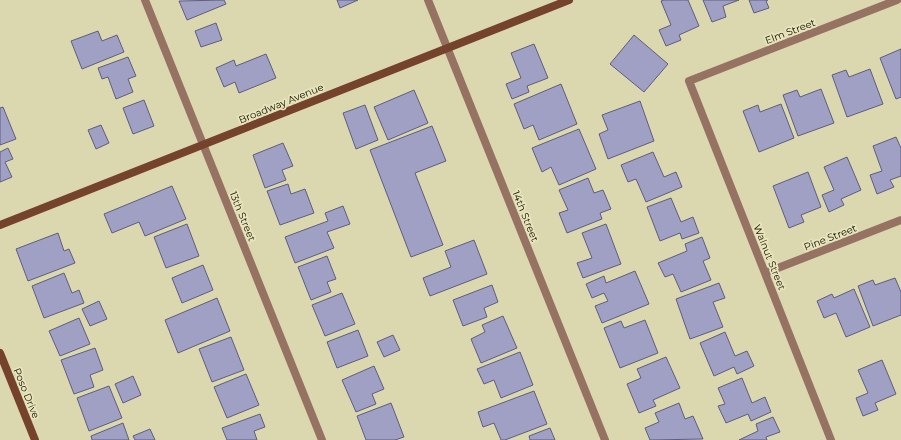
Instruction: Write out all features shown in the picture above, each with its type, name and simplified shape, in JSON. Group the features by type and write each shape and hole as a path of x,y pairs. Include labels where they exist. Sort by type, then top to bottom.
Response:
{"street":[{"name":"13th Street","path":"145,0 322,440"},
{"name":"14th Street","path":"428,0 605,440"},
{"name":"Broadway Avenue","path":"0,225 569,0"},
{"name":"Elm Street","path":"689,81 897,0"},
{"name":"Walnut Street","path":"689,81 832,440"},
{"name":"Pine Street","path":"766,273 901,220"},
{"name":"Poso Drive","path":"0,353 35,440"}],"building":[{"path":"224,0 226,4 187,20 179,1"},
{"path":"337,0 358,0 340,8"},
{"path":"688,0 699,26 679,35 681,40 666,46 659,30 671,25 661,1"},
{"path":"703,0 739,0 723,6 726,17 712,22"},
{"path":"749,0 768,0 766,1 769,8 754,13"},
{"path":"216,23 222,40 201,47 195,31"},
{"path":"98,31 102,41 117,35 124,52 82,69 71,41"},
{"path":"634,35 668,64 644,92 610,64"},
{"path":"534,44 548,78 527,86 529,92 512,99 506,84 521,78 511,53"},
{"path":"901,49 901,97 896,99 880,58"},
{"path":"266,54 276,78 239,93 235,82 224,87 216,68 234,60 236,66"},
{"path":"128,57 136,76 128,79 133,92 116,99 108,77 102,79 98,68"},
{"path":"870,69 883,104 847,117 832,75 846,70 849,77"},
{"path":"561,84 577,124 539,140 533,125 524,129 514,104"},
{"path":"821,89 834,123 798,136 783,95 797,90 800,97"},
{"path":"414,90 428,123 388,140 374,107"},
{"path":"144,100 154,126 133,134 123,108"},
{"path":"640,101 654,141 608,159 599,134 608,130 602,115"},
{"path":"781,104 794,138 759,152 743,111 758,105 760,112"},
{"path":"365,105 378,140 356,149 343,113"},
{"path":"3,107 16,139 0,145 0,108"},
{"path":"101,125 109,143 96,149 88,130"},
{"path":"432,126 446,161 415,173 443,245 411,257 370,150"},
{"path":"579,129 596,169 559,185 551,167 542,172 532,148"},
{"path":"896,137 901,148 901,176 890,180 894,187 877,194 870,175 882,171 873,146"},
{"path":"283,143 293,166 282,170 286,180 265,188 253,155"},
{"path":"8,148 13,159 5,162 12,177 0,182 0,152"},
{"path":"653,152 664,177 676,172 682,187 646,202 636,179 628,182 621,165"},
{"path":"847,157 861,190 841,199 844,205 829,212 822,195 834,190 824,167"},
{"path":"808,172 821,207 801,215 804,222 789,228 773,186"},
{"path":"588,178 594,193 603,190 611,209 600,213 602,219 567,233 559,213 568,210 559,190"},
{"path":"288,184 291,194 305,189 314,213 280,225 267,191"},
{"path":"172,186 186,219 145,236 139,222 112,233 104,214"},
{"path":"671,198 681,222 693,217 699,233 682,239 680,233 660,241 647,207"},
{"path":"343,206 350,224 327,232 334,248 295,263 285,237 328,221 325,213"},
{"path":"187,224 199,256 166,268 154,237"},
{"path":"606,224 621,264 583,278 577,263 592,258 582,233"},
{"path":"58,233 64,251 69,249 75,263 28,281 16,249"},
{"path":"702,237 710,258 703,261 711,280 681,292 673,274 665,277 658,263 687,251 685,244"},
{"path":"474,240 487,274 430,296 423,278 451,267 445,251"},
{"path":"327,256 336,279 327,282 331,292 311,300 298,267"},
{"path":"203,265 213,290 182,303 172,278"},
{"path":"635,271 649,304 602,323 595,306 608,301 604,293 592,298 586,284 604,276 606,283"},
{"path":"64,273 72,293 79,290 84,303 44,318 32,286"},
{"path":"895,278 901,292 901,315 873,326 858,286 873,280 875,285"},
{"path":"719,283 725,298 713,302 723,327 690,339 676,299"},
{"path":"492,285 498,302 484,308 487,317 463,326 453,300"},
{"path":"854,289 870,327 846,337 836,313 824,318 817,301 832,294 834,298"},
{"path":"342,293 355,324 325,336 312,305"},
{"path":"217,298 230,331 178,353 165,320"},
{"path":"99,301 107,319 90,326 82,309"},
{"path":"503,316 517,348 481,363 471,339 485,332 482,325"},
{"path":"79,318 90,344 60,356 49,331"},
{"path":"645,320 658,353 620,368 604,328 621,321 624,328"},
{"path":"358,330 368,356 337,368 327,342"},
{"path":"725,332 735,356 747,351 754,366 737,374 734,367 714,376 700,343"},
{"path":"393,335 400,350 384,357 377,342"},
{"path":"231,337 244,370 212,382 199,349"},
{"path":"95,348 103,370 90,375 94,387 74,394 61,360"},
{"path":"520,352 533,385 501,398 494,380 484,384 477,369"},
{"path":"666,357 680,388 653,400 656,406 639,413 627,384 641,378 637,369"},
{"path":"882,360 896,394 875,403 878,410 863,416 856,398 868,393 858,370"},
{"path":"374,366 384,389 372,394 376,404 356,412 342,380"},
{"path":"246,374 259,405 227,418 214,387"},
{"path":"133,376 141,395 123,403 115,384"},
{"path":"742,378 752,403 765,397 771,412 751,421 748,414 726,423 718,406 725,404 718,388"},
{"path":"109,386 122,418 89,431 77,398"},
{"path":"534,391 547,424 505,440 501,440 494,423 483,427 478,412"},
{"path":"391,403 404,437 395,440 366,440 357,416"},
{"path":"679,403 685,419 693,416 703,439 650,440 645,428 659,422 655,413"},
{"path":"260,414 265,427 254,431 257,440 227,440 222,428"},
{"path":"773,417 780,432 766,437 767,440 739,440 758,431 756,424"},
{"path":"123,423 129,440 92,440 91,436"},
{"path":"550,428 555,440 530,440 529,436"},
{"path":"150,429 155,440 135,440 133,436"}]}
